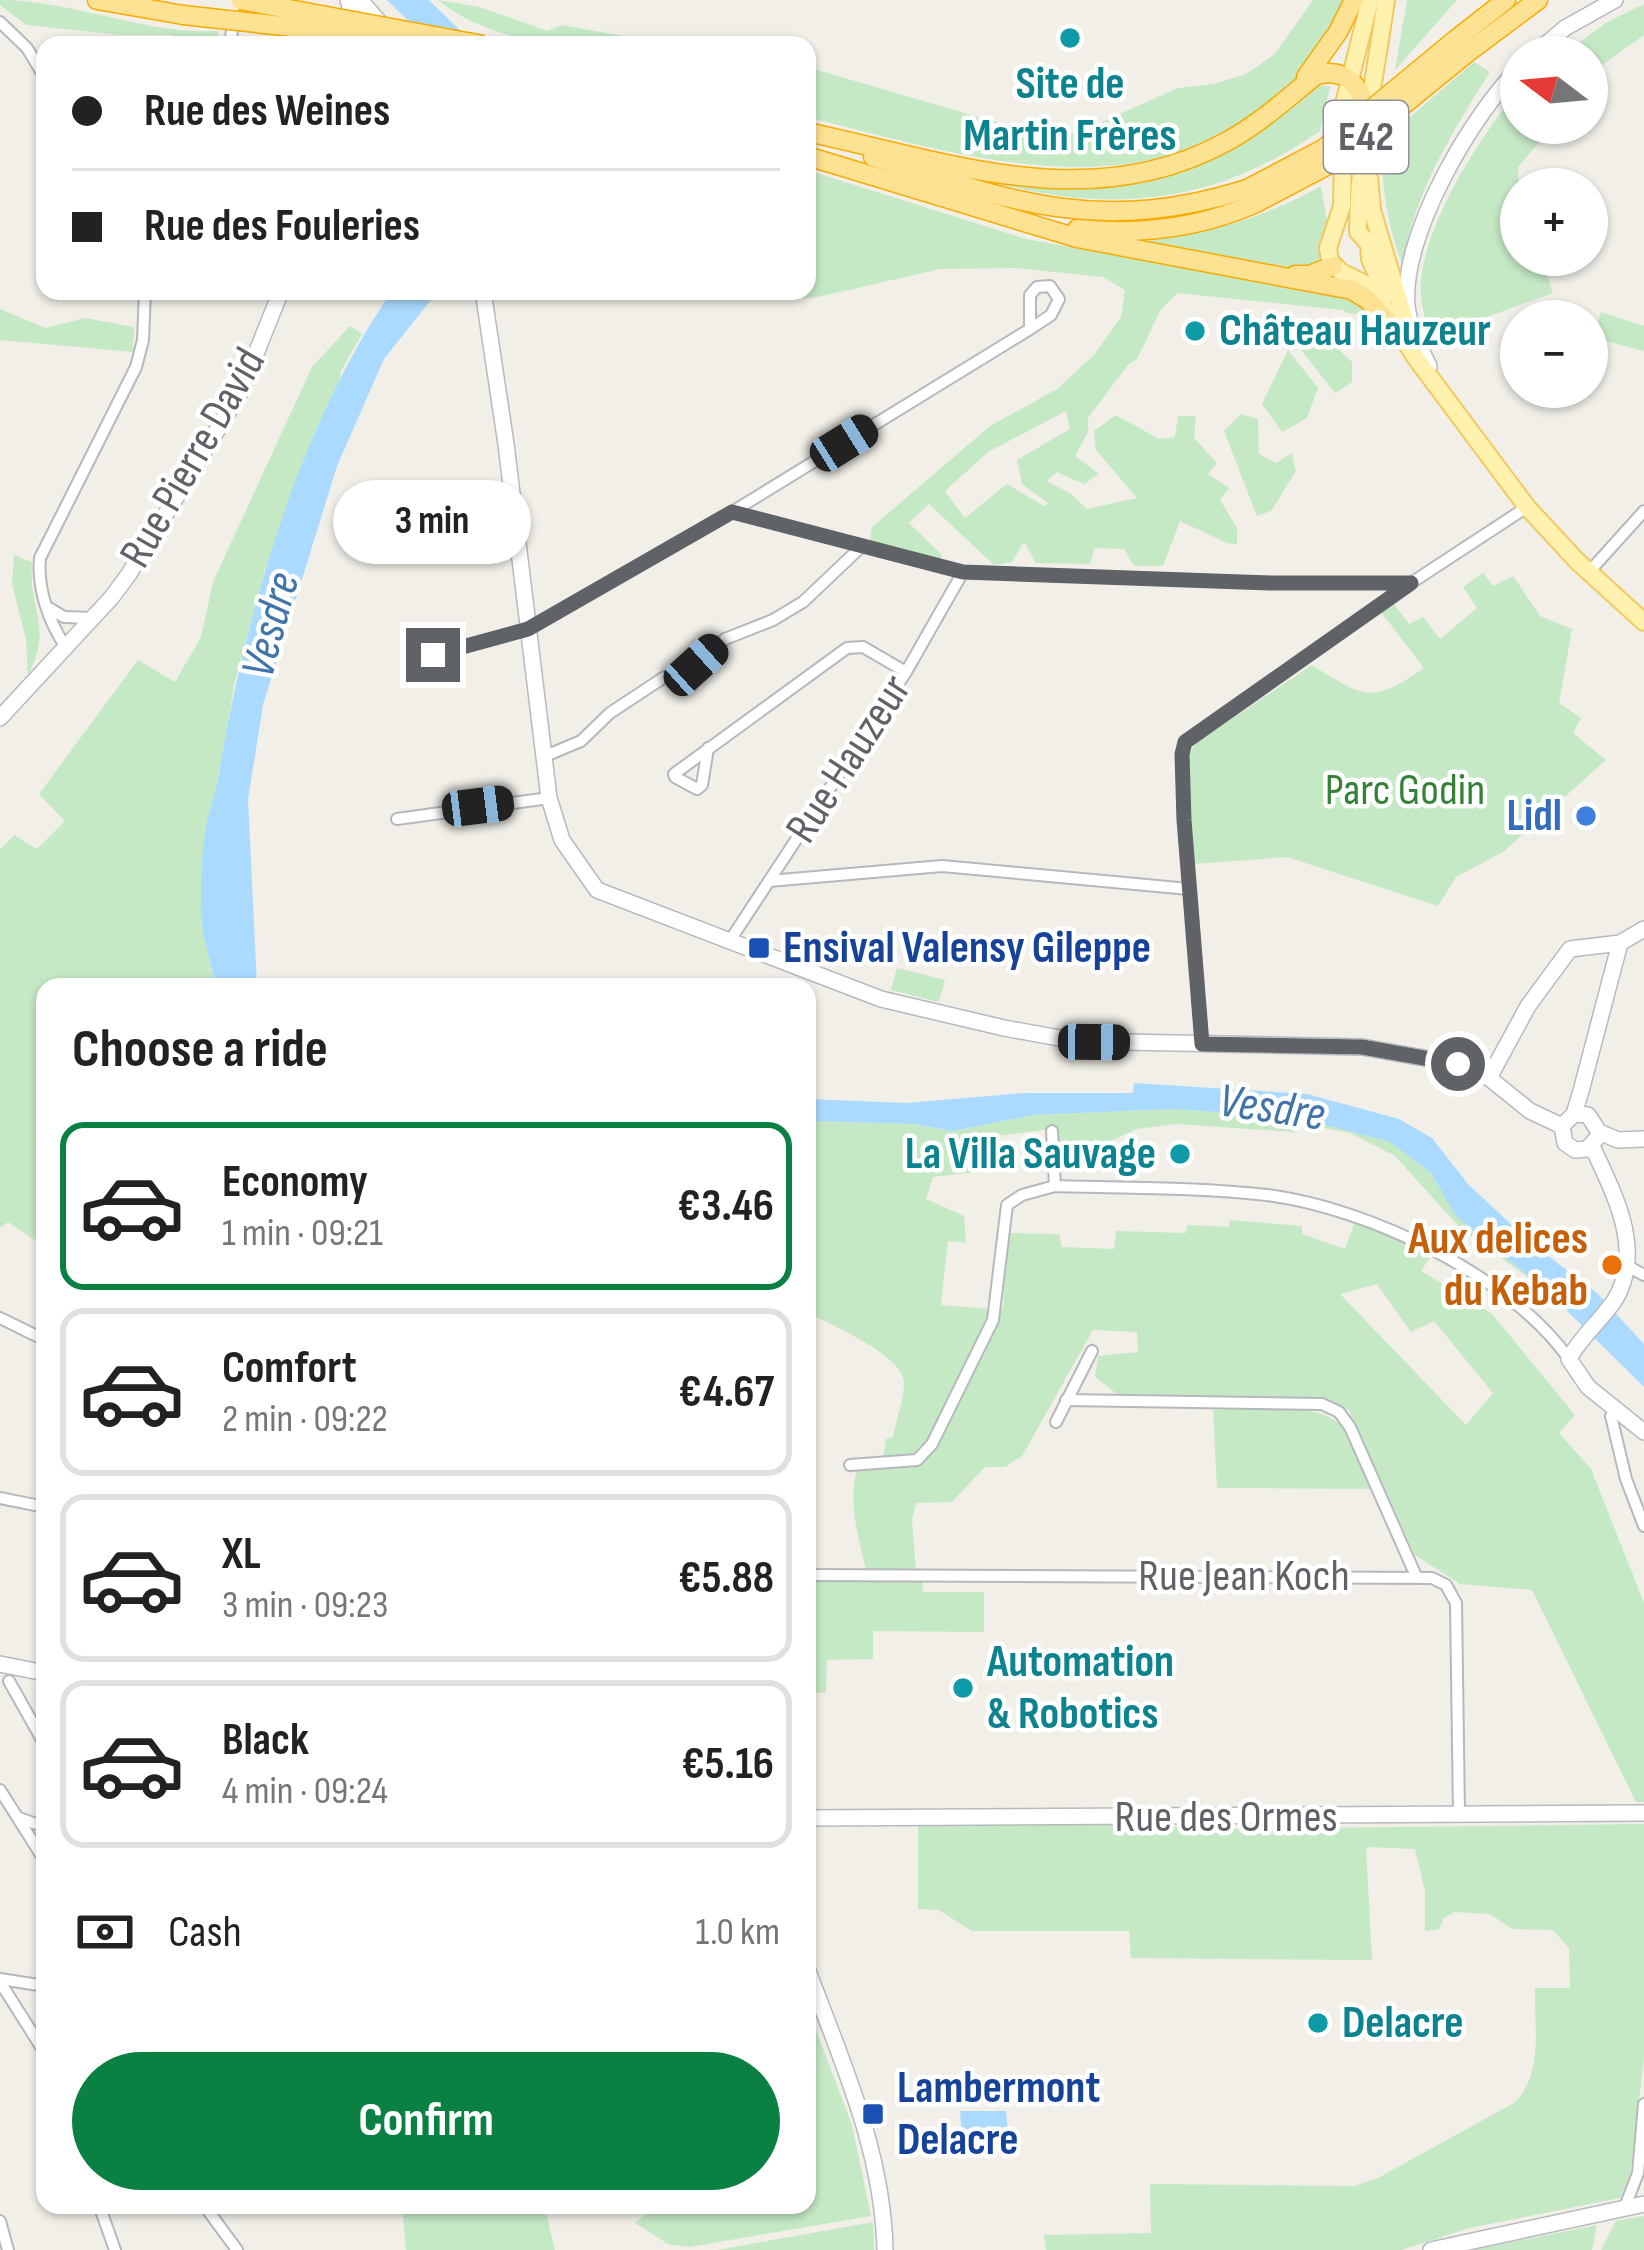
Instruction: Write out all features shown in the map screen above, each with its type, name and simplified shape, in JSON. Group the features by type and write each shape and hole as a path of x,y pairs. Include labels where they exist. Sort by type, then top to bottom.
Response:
{"highway":[{"path":"98,0 347,36"},
{"path":"240,0 434,36"},
{"path":"1296,91 1338,32 1354,0"},
{"name":"E42","path":"816,159 1036,226 1088,230 1169,227 1209,220 1332,163 1506,0"},
{"name":"E42","path":"1461,46 1538,0"},
{"path":"816,136 973,170 1052,181 1094,181 1146,174 1198,156 1247,129 1316,75 1329,72 1349,78 1361,94 1369,119"},
{"name":"E42","path":"816,137 1006,199 1074,212 1166,210 1251,197"},
{"path":"1036,226 1114,248 1352,290 1404,333"},
{"path":"1242,270 1309,275 1341,270"}],"main road":[{"path":"1370,0 1349,78 1341,140 1342,206 1328,248 1341,270 1371,287 1527,507 1644,622"},
{"path":"1386,0 1369,173 1372,209 1404,333"},
{"path":"1358,232 1361,153 1374,99"},
{"path":"1335,236 1358,232 1369,244 1378,283 1451,404"},
{"path":"1341,270 1359,272 1370,259"}],"street":[{"path":"348,0 353,26 361,36"},
{"path":"360,0 390,36"},
{"path":"1556,36 1615,0"},
{"path":"0,22 36,63"},
{"path":"231,36 232,30"},
{"path":"1430,366 1409,320 1412,262 1456,154 1500,89"},
{"name":"Rue Pierre David","path":"67,647 54,629 38,579 40,558 136,368 144,300"},
{"name":"Rue Pierre David","path":"0,718 129,574 241,391 277,300"},
{"path":"484,300 548,798 562,840 597,890 881,998 1017,1030 1064,1039 1362,1047 1458,1064 1489,1078 1530,1111 1568,1120 1588,1115 1624,1218 1636,1239 1637,1272 1572,1353"},
{"path":"433,655 528,629 732,512 1030,329"},
{"path":"1202,1044 1189,889 1185,742 1527,507"},
{"path":"1589,572 1644,511"},
{"path":"732,512 963,572 1411,583"},
{"path":"543,757 581,741 610,713 663,678 696,665 725,638 773,620 802,602 861,547"},
{"name":"Rue Hauzeur","path":"729,942 906,672 963,572"},
{"name":"Rue Pierre David","path":"49,608 64,617 93,619"},
{"path":"708,748 848,648 863,646 906,672"},
{"path":"397,819 548,798"},
{"path":"770,881 942,866 1189,889"},
{"path":"1489,1078 1528,1006 1562,958 1577,946 1620,943 1644,929"},
{"path":"1620,943 1563,1138 1570,1147 1581,1150 1595,1139 1644,1139"},
{"path":"1052,1131 1055,1186"},
{"path":"850,1465 917,1460 932,1444 993,1320 1007,1205 1022,1195 1055,1186 1270,1196 1399,1232 1484,1279 1572,1353 1588,1387 1644,1432"},
{"path":"0,1318 36,1336"},
{"path":"1056,1422 1092,1351"},
{"path":"1066,1400 1322,1404 1339,1412 1416,1576"},
{"path":"1611,1416 1626,1479 1644,1526"},
{"path":"0,1498 36,1506"},
{"name":"Rue Jean Koch","path":"816,1575 1416,1576 1446,1585 1456,1603 1459,1814"},
{"path":"0,1664 36,1671"},
{"path":"9,1681 36,1729"},
{"path":"0,1790 36,1846"},
{"name":"Rue des Ormes","path":"816,1818 1644,1813"},
{"path":"19,1819 36,1824"},
{"path":"0,1981 36,1985"},
{"path":"0,1981 36,2039"},
{"path":"816,1993 872,2147 885,2250"},
{"path":"1624,2209 1638,2173 1644,2104"},
{"path":"1431,2250 1644,2204"},
{"path":"102,2214 115,2250"},
{"path":"211,2214 237,2250"},
{"path":"0,2221 8,2250"}],"green space":[{"path":"0,0 28,1 164,28 218,31 218,36 122,35 26,25 0,5"},
{"path":"438,0 480,7 547,31 562,25 623,36 514,36 464,17"},
{"path":"1313,0 1349,0 1298,76 1245,121 1187,150 1127,164 1063,167 999,161 816,119 816,70 1005,125 1075,134 1178,88 1246,74 1275,54"},
{"path":"1407,0 1457,0 1395,70"},
{"path":"1644,4 1644,35 1608,61 1608,36 1588,36"},
{"path":"1474,62 1490,72 1424,190 1403,267 1386,205 1382,141"},
{"path":"1315,84 1330,87 1320,131 1233,178 1189,191 1101,199 1056,195 960,173 1091,186 1167,175 1246,138"},
{"path":"1500,115 1500,144 1538,144 1518,168 1500,168 1500,276 1547,276 1553,293 1534,300 1500,300 1500,312 1429,338 1421,288 1425,257 1445,205"},
{"path":"816,173 1026,239 1355,298 1364,308 1349,314 1178,293 1161,309 1137,359 1088,418 1088,432 1075,456 1099,474 1084,484 1057,472 1047,481 1087,509 1137,498 1096,450 1094,431 1116,415 1159,439 1175,437 1178,416 1196,416 1194,438 1217,463 1208,474 1229,488 1220,500 1237,528 1237,544 1180,521 1163,566 1134,566 1124,549 1095,548 1090,564 1036,563 1024,542 1012,562 994,565 929,504 909,523 942,555 939,566 869,549 872,527 990,426 1057,389 1094,355 1121,317 1125,290 1103,277 1016,268 940,269 818,297","holes":["1066,411 1070,429 1017,460 1022,484 1049,504 1044,506 1007,484 965,518 945,491 988,452"]},
{"path":"1321,186 1328,227 1320,263 1299,269 1140,242 1233,223"},
{"path":"0,309 45,328 85,318 134,327 133,352 0,340"},
{"path":"1608,314 1644,326 1644,351 1608,342"},
{"path":"350,326 362,334 342,369 265,570 235,681 205,830 201,922 213,978 36,978 36,1241 8,1222 0,1228 0,850 14,835 37,849 65,821 39,794 138,660 175,682 201,637 213,582 312,367"},
{"path":"1320,332 1352,362 1352,382 1335,393 1299,347"},
{"path":"1288,350 1318,388 1307,418 1282,432 1262,404"},
{"path":"1241,414 1258,419 1259,454 1276,463 1292,453 1296,471 1271,511 1257,516 1224,431"},
{"path":"14,555 32,562 40,631 28,675 26,639 12,584"},
{"name":"Parc Godin","path":"1483,573 1493,586 1513,576 1540,616 1572,629 1559,703 1581,718 1573,733 1606,760 1503,852 1456,877 1438,906 1287,857 1194,864 1187,757 1196,743 1312,665 1368,692 1406,680 1424,668 1381,612 1394,604 1409,624 1423,617 1440,639 1477,608 1463,587"},
{"path":"897,968 945,980 939,1002 891,990"},
{"path":"1173,1109 1299,1118 1390,1142 1431,1173 1456,1216 1535,1282 1462,1230 1395,1156 1350,1133 1298,1123 1294,1132 1176,1124 1137,1129 1080,1155 1063,1149 1045,1130 979,1138 982,1164 977,1172 933,1177 926,1199 964,1216 966,1243 948,1241 941,1305 988,1309 991,1322 947,1415 916,1457 883,1461 901,1402 901,1372 864,1342 816,1318 816,1121 912,1124 953,1131 1033,1115"},
{"path":"1230,1220 1302,1226 1302,1234 1345,1249 1355,1221 1433,1253 1421,1271 1492,1314 1575,1415 1559,1433 1591,1469 1644,1603 1644,1802 1636,1802 1532,1590 1460,1584 1415,1555 1349,1410 1320,1398 1117,1394 1095,1377 1098,1356 1138,1352 1137,1332 1093,1330 1022,1456 1005,1467 985,1467 952,1502 916,1503 912,1520 916,1570 866,1570 854,1505 858,1466 929,1453 1003,1307 1007,1233 1059,1234 1062,1247 1114,1249 1116,1231 1186,1233 1187,1225 1229,1227","holes":["1377,1284 1411,1332 1434,1321 1493,1393 1466,1425 1340,1294"]},
{"path":"1283,1408 1333,1419 1352,1442 1371,1489 1217,1488 1213,1410"},
{"path":"816,1581 922,1582 923,1592 984,1592 984,1632 873,1631 873,1659 827,1660 826,1693 816,1693"},
{"path":"918,1823 1223,1829 1644,1824 1644,2059 1630,2174 1620,2198 1469,2228 1401,2250 1046,2250 1044,2235 1151,2233 1150,2184 1354,2186 1378,2178 1514,2103 1534,2064 1535,1988 1570,1988 1569,1948 1553,1930 1512,1929 1490,1914 1454,1912 1439,1929 1425,1931 1425,1891 1415,1849 1366,1847 1372,1960 1131,1958 1129,1931 972,1931 939,1910 918,1909"},
{"path":"816,2030 852,2125 871,2216 689,2247 668,2244 635,2223 647,2214 816,2214"},
{"path":"403,2214 546,2214 555,2250 406,2250"},
{"path":"1644,2216 1644,2250 1601,2250 1616,2221"},
{"path":"873,2222 874,2250 717,2250"},
{"path":"1597,2225 1592,2250 1473,2250"}],"water":[{"path":"387,0 429,0 466,36 424,36"},
{"name":"Vesdre","path":"386,300 431,300 384,359 337,466 263,705 248,799 257,978 213,978 202,924 203,853 243,653 303,462 359,344"},
{"name":"Vesdre","path":"1134,1083 1307,1094 1399,1119 1432,1138 1468,1184 1530,1242 1597,1293 1644,1344 1644,1387 1552,1296 1456,1216 1431,1173 1390,1142 1299,1118 1173,1109 1033,1115 953,1131 912,1124 816,1121 816,1099 906,1103 1024,1093 1133,1093"},
{"path":"960,2111 1006,2111 1008,2133 962,2134"}],"place":[{"name":"Site de Martin Frères","path":"1070,38"},
{"name":"Château Hauzeur","path":"1195,331"},
{"name":"Lidl","path":"1586,816"},
{"name":"Ensival Valensy Gileppe","path":"759,948"},
{"name":"La Villa Sauvage","path":"1180,1154"},
{"name":"Aux delices du Kebab","path":"1612,1265"},
{"name":"Automation & Robotics","path":"963,1688"},
{"name":"Delacre","path":"1318,2023"},
{"name":"Lambermont Delacre","path":"873,2114"}],"route":[{"path":"433,655 528,629 732,512 963,572 1411,583 1185,742 1184,820 1202,1044 1362,1047 1458,1064"}]}
